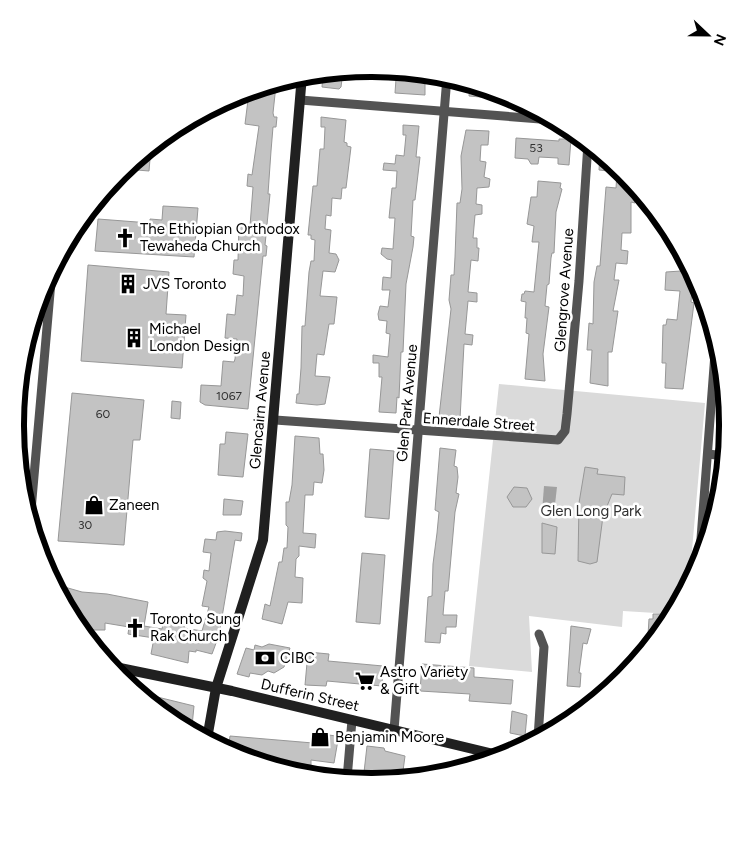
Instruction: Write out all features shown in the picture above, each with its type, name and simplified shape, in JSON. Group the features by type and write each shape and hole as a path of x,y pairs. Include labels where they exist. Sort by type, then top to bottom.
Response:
{"street":[{"name":"Glencairn Avenue","path":"208,732 216,688 264,540 301,85"},
{"name":"Glen Park Avenue","path":"394,730 446,86"},
{"path":"300,100 535,119"},
{"name":"Glengrove Avenue","path":"561,437 565,431 567,420 580,281 587,153"},
{"path":"32,500 50,292"},
{"path":"701,536 714,366"},
{"name":"Ennerdale Street","path":"274,420 552,441 558,440 561,437"},
{"path":"708,454 718,455"},
{"path":"539,634 544,647 539,730"},
{"name":"Dufferin Street","path":"124,669 216,688 487,752"},
{"path":"347,772 352,720"}],"green space":[{"name":"Glen Long Park","path":"499,384 705,403 691,562 664,614 623,611 622,627 529,616 532,672 469,666"}],"shaded area":[{"path":"544,486 557,487 554,513 542,512"}],"building":[{"path":"342,79 339,89 322,87 322,81"},
{"path":"396,79 425,81 425,95 395,93"},
{"path":"275,91 273,113 274,117 277,117 276,127 273,127 268,194 270,194 265,245 267,246 266,256 263,256 248,409 205,405 200,402 201,385 221,386 223,361 234,362 235,359 237,339 225,338 227,314 235,315 237,295 243,296 244,276 233,274 234,260 238,260 239,225 250,226 253,187 247,186 248,174 252,175 259,126 245,124 248,100"},
{"path":"469,91 487,98 469,96"},
{"path":"321,117 346,120 344,142 347,143 347,146 351,147 346,188 342,188 341,199 332,198 331,216 326,215 325,229 331,230 329,253 336,254 339,260 335,272 323,271 320,296 337,297 334,324 329,324 324,355 317,354 315,376 330,377 325,404 317,405 296,403 297,394 299,394 302,326 305,326 311,261 314,261 315,240 311,239 311,235 308,235 313,186 317,186 320,149 324,149 325,127 321,127"},
{"path":"403,125 419,126 416,157 420,157 415,200 413,200 411,236 414,237 406,284 403,352 401,352 399,398 397,397 396,413 379,412 382,377 379,377 379,363 373,363 373,355 388,357 390,334 386,333 387,321 379,320 378,314 380,306 388,307 390,290 382,290 383,277 391,278 392,260 387,259 381,254 382,248 393,249 395,218 389,218 392,188 396,188 397,171 383,170 384,163 395,164 396,155 404,156 406,135 403,135"},
{"path":"466,130 489,131 488,145 481,145 480,161 486,162 484,177 490,179 489,187 477,188 476,204 482,205 482,214 475,215 473,238 477,238 477,248 479,248 478,261 471,260 468,292 477,293 477,302 468,301 465,334 473,335 472,345 464,344 460,419 439,417 451,309 449,300 451,275 454,275 457,203 460,203 462,189 461,156"},
{"path":"516,138 571,140 569,165 558,164 558,158 539,157 538,164 531,164 528,159 515,158"},
{"path":"150,157 149,171 136,170"},
{"path":"599,163 609,171 599,170"},
{"path":"617,179 635,199 635,203 631,202 631,233 622,233 621,250 628,251 627,264 616,263 614,280 619,280 613,311 618,311 612,352 608,352 608,386 590,383 592,350 587,350 589,323 593,324 594,282 597,266 600,266 606,187 616,188"},
{"path":"538,181 561,183 560,188 562,189 556,212 554,253 552,253 551,258 545,306 549,307 543,354 545,381 525,379 529,334 526,333 526,302 521,301 522,294 525,291 534,292 539,242 532,242 534,226 527,224 531,197 537,197"},
{"name":"The Ethiopian Orthodox Tewaheda Church","path":"163,206 198,208 194,257 95,251 98,219 150,223 150,219 162,220"},
{"name":"Michael London Design","path":"88,265 169,272 166,314 186,315 182,368 81,361"},
{"path":"681,268 692,290 691,302 694,303 683,389 665,388 666,363 662,363 663,325 666,325 667,319 677,320 680,291 665,290 666,272 681,271"},
{"name":"Zaneen","path":"72,393 144,400 140,440 133,440 124,545 58,541"},
{"path":"172,401 181,402 180,419 171,418"},
{"path":"226,432 248,434 243,477 218,475 220,444 225,444"},
{"path":"295,436 319,438 324,470 322,483 314,482 313,495 305,495 303,533 316,534 315,548 299,546 299,556 296,559 295,577 303,578 302,603 288,602 282,624 262,619 265,604 270,606 279,562 282,562 284,548 287,548 286,502 289,502 292,485"},
{"path":"440,448 456,450 454,466 457,467 458,477 456,493 459,494 455,512 448,591 445,591 443,615 457,615 456,627 446,627 446,634 441,633 440,643 425,642 428,597 432,596 433,564 439,512 435,510"},
{"path":"370,449 394,451 389,519 365,517"},
{"path":"585,467 598,469 597,474 625,477 624,495 612,494 603,516 597,562 590,564 578,561 579,503"},
{"path":"514,487 527,488 532,499 526,507 513,507 507,497"},
{"path":"224,499 243,501 241,515 223,515"},
{"path":"542,523 557,527 555,554 542,553"},
{"path":"217,532 242,533 241,541 235,540 219,635 212,654 196,650 196,652 189,651 188,663 151,654 154,638 128,634 129,627 105,623 105,630 91,630 64,587 82,592 107,594 148,602 144,626 162,629 164,618 178,621 178,619 185,620 184,628 202,631 209,607 202,606 207,581 203,578 204,570 209,571 211,553 203,552 205,539 216,540"},
{"path":"362,553 385,555 380,624 356,622"},
{"path":"653,614 664,614 648,635 649,619 653,619"},
{"path":"571,626 591,629 587,644 583,643 579,673 581,673 580,687 567,686"},
{"name":"CIBC","path":"269,644 290,648 284,667 274,673 268,671 262,675 250,673 249,677 237,674 246,648 254,650 255,645 262,647"},
{"path":"308,652 329,654 328,661 383,666 382,686 327,681 326,686 305,685"},
{"path":"422,664 474,668 474,677 513,680 511,704 469,701 470,694 420,691"},
{"path":"154,696 194,706 192,723"},
{"path":"512,711 527,715 525,736 510,733"},
{"path":"314,733 336,736 338,740 334,763 311,760 311,765 291,763 229,742 230,736 313,743"},
{"path":"367,746 384,748 385,751 405,756 404,771 364,773"}],"place":[{"name":"The Ethiopian Orthodox Tewaheda Church","path":"125,238"},
{"name":"JVS Toronto","path":"128,284"},
{"name":"Michael London Design","path":"134,338"},
{"name":"Zaneen","path":"94,505"},
{"name":"Toronto Sung Rak Church","path":"135,628"},
{"name":"CIBC","path":"265,658"},
{"name":"Astro Variety & Gift","path":"365,681"},
{"name":"Benjamin Moore","path":"320,737"}]}
